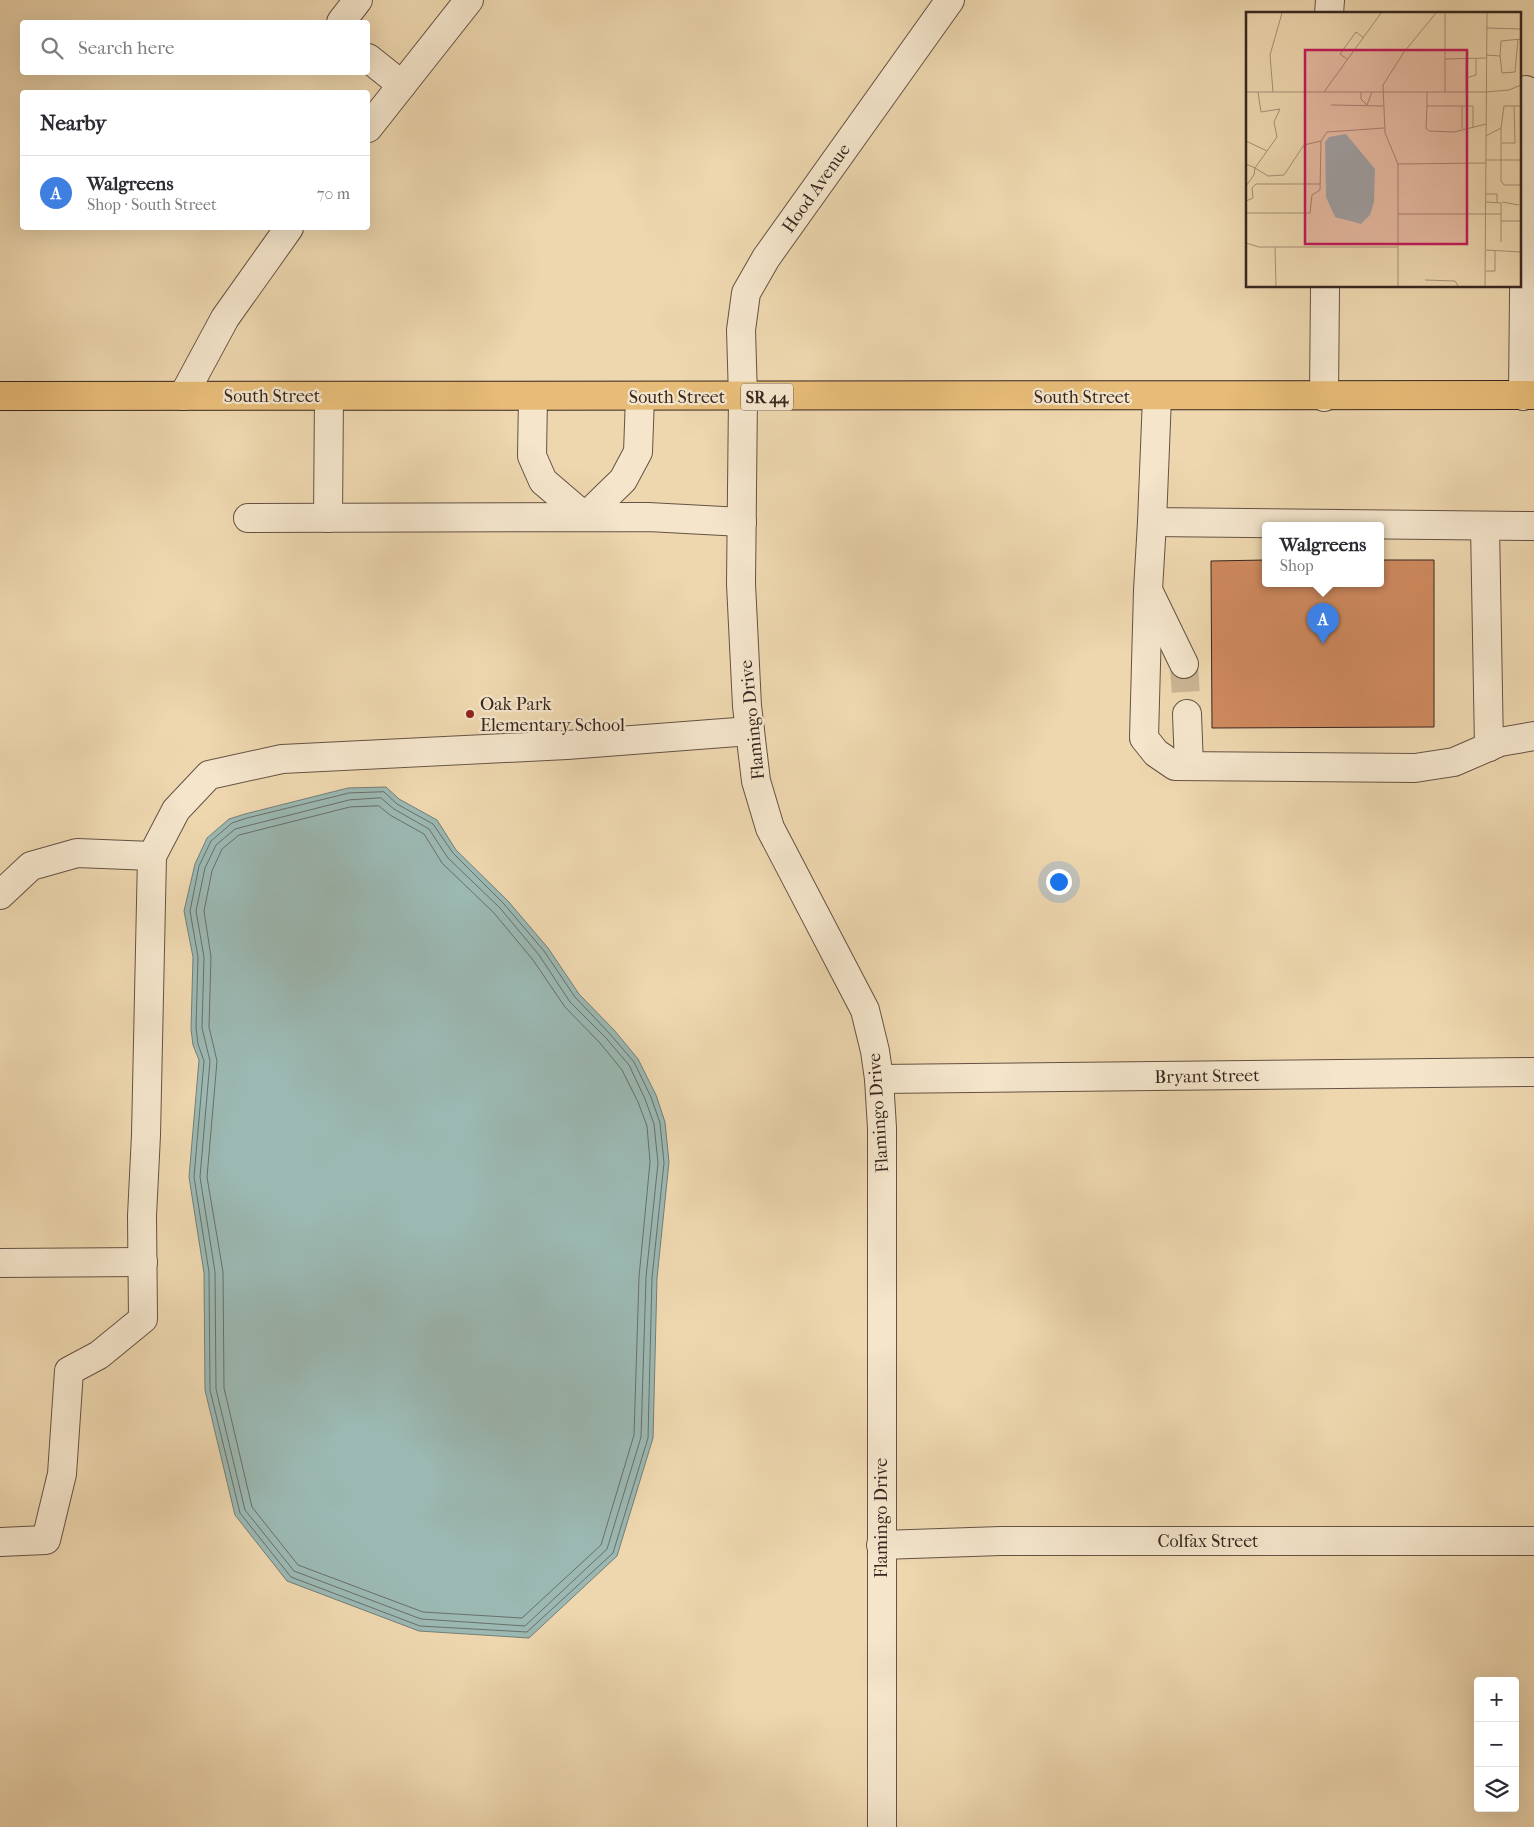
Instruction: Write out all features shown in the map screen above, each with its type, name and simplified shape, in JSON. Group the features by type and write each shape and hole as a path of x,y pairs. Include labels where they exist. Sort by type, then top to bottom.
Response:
{"main road":[{"name":"South Street","path":"0,396 1528,396"}],"street":[{"path":"343,20 358,0"},
{"path":"370,125 469,0"},
{"name":"Hood Avenue","path":"743,397 741,330 746,293 766,258 950,0"},
{"path":"370,60 402,85"},
{"path":"1527,90 1528,396"},
{"path":"183,396 225,318 288,230"},
{"path":"1324,397 1325,288"},
{"path":"328,518 329,396"},
{"path":"533,397 532,456 543,481 585,517"},
{"path":"585,517 623,480 638,452 640,397"},
{"name":"Flamingo Drive","path":"743,397 741,584 747,706 756,781 770,828 865,1010 875,1051 879,1080 882,1128 882,1827"},
{"path":"1157,397 1148,590 1144,738 1156,753 1175,766 1415,768 1454,762 1500,742 1534,736"},
{"path":"248,518 648,517 742,522"},
{"path":"1152,522 1262,523"},
{"path":"1384,525 1534,526"},
{"path":"1485,526 1489,747"},
{"path":"1148,590 1184,664"},
{"path":"1187,714 1189,766"},
{"path":"0,1542 46,1540 62,1474 69,1371 99,1354 143,1319 142,1216 146,1135 152,856 176,810 209,775 282,759 567,745 750,731"},
{"path":"0,895 31,866 77,853 152,856"},
{"name":"Bryant Street","path":"879,1080 1534,1072"},
{"path":"0,1263 143,1262"},
{"name":"Colfax Street","path":"881,1545 1001,1541 1534,1541"}],"water":[{"path":"386,787 399,799 437,820 456,850 508,901 548,948 579,994 614,1030 638,1059 656,1095 665,1122 669,1162 657,1278 653,1438 617,1556 529,1638 419,1631 287,1581 235,1515 205,1390 204,1273 189,1177 199,1060 193,1045 191,1029 193,957 184,911 195,864 207,838 229,819 348,788"}],"building":[{"path":"1262,560 1262,587 1384,587 1384,560 1434,560 1434,727 1212,728 1211,561"}],"tunnel":[{"path":"1184,664 1187,714"}],"place":[{"name":"Walgreens","path":"1323,644"},
{"name":"Oak Park Elementary School","path":"470,714"}]}
